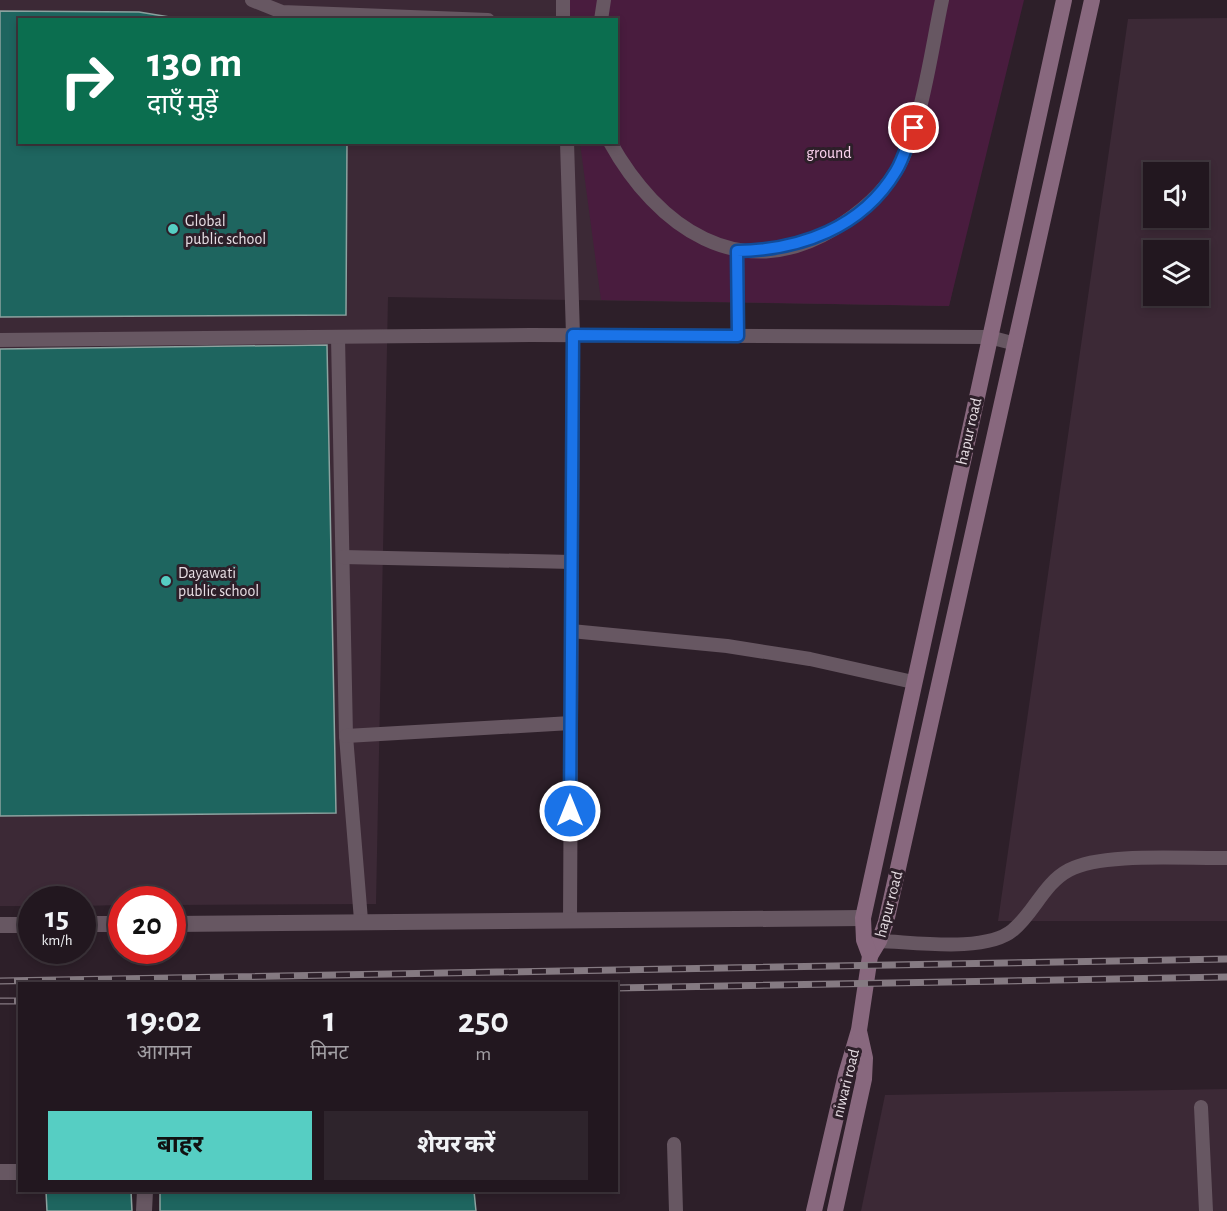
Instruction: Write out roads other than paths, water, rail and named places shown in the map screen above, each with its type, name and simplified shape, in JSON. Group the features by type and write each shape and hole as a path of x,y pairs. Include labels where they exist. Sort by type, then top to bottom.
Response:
{"main road":[{"name":"hapur road","path":"870,956 864,940 863,918 1064,0"},
{"name":"hapur road","path":"870,956 886,922 1092,0"},
{"path":"965,444 992,451"},
{"path":"859,1030 870,956"},
{"name":"niwari road","path":"814,1211 846,1074 859,1030"},
{"name":"niwari road","path":"835,1211 864,1079 865,1058 859,1030"}],"street":[{"path":"186,924 361,920 570,921 863,918"},
{"path":"0,925 18,925"},
{"path":"0,1172 18,1172"},
{"path":"144,1211 145,1192"}],"lane":[{"path":"252,0 282,12 436,18"},
{"path":"563,0 563,18"},
{"path":"601,18 604,0"},
{"path":"611,144 649,199 673,221 711,242 737,251 764,251 817,239 850,219 875,198 896,170 914,128 942,0"},
{"path":"567,144 573,335 570,921"},
{"path":"737,251 738,336"},
{"path":"0,340 573,335 989,337 1016,344"},
{"path":"338,337 346,736 361,920"},
{"path":"343,557 572,562"},
{"path":"571,631 727,646 810,659 913,682"},
{"path":"346,736 571,723"},
{"path":"879,941 960,943 1002,937 1014,930 1058,877 1088,863 1227,858"},
{"path":"1201,1107 1206,1211"},
{"path":"674,1144 676,1211"}],"railway":[{"path":"0,981 1227,959"},
{"path":"618,988 1227,977"},
{"path":"0,1001 18,1001"}],"place":[{"name":"Global public school","path":"173,229"},
{"name":"Dayawati public school","path":"166,581"}],"park label":[{"name":"ground","path":"829,152"}]}
